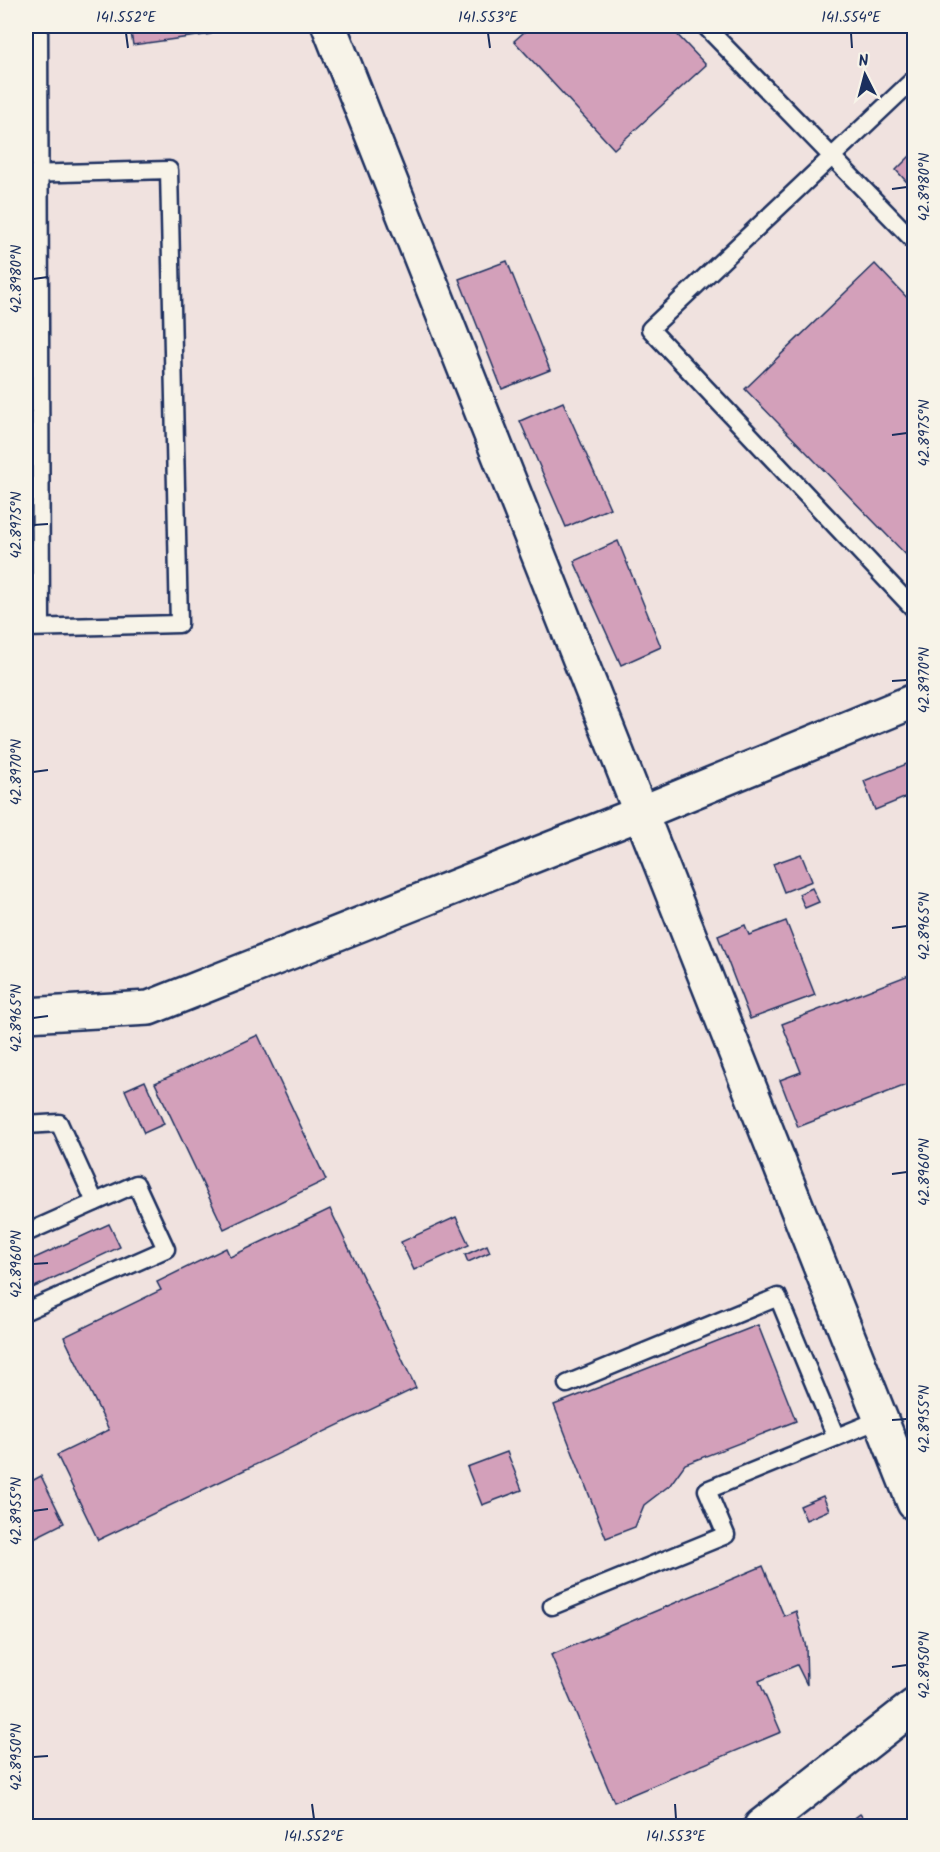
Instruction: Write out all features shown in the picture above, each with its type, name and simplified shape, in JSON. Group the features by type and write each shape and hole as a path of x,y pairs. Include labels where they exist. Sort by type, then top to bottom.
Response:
{"street":[{"path":"329,26 915,1503"},
{"path":"26,1015 149,1008 641,813 915,701"},
{"path":"761,1827 915,1706"}],"lane":[{"path":"32,173 169,170 178,624 33,628 32,173 39,26"},
{"path":"705,26 915,241"},
{"path":"915,79 650,329 915,609"},
{"path":"26,1125 59,1123 95,1202"},
{"path":"26,1233 136,1184 166,1250 26,1311"},
{"path":"567,1384 778,1297 836,1437"},
{"path":"552,1606 726,1536 707,1490 881,1419"}],"building":[{"path":"130,26 210,26 211,34 133,45"},
{"path":"531,26 669,26 706,65 614,149 514,41"},
{"path":"914,152 914,190 896,170"},
{"path":"507,261 550,370 502,389 459,279"},
{"path":"875,264 914,305 914,563 745,389"},
{"path":"563,402 610,508 566,527 520,421"},
{"path":"618,541 661,647 621,665 574,561"},
{"path":"914,761 914,794 875,810 864,781"},
{"path":"801,854 812,881 784,892 773,864"},
{"path":"812,888 819,902 805,908 799,894"},
{"path":"786,921 815,995 750,1019 718,936 745,925 749,935"},
{"path":"914,973 914,1082 798,1127 780,1080 801,1072 782,1024"},
{"path":"258,1035 326,1180 224,1229 155,1083"},
{"path":"145,1081 164,1124 144,1133 125,1090"},
{"path":"330,1209 416,1388 98,1540 57,1455 109,1430 64,1337 161,1290 157,1282 226,1248 230,1257"},
{"path":"456,1217 469,1245 414,1270 401,1242"},
{"path":"109,1224 120,1247 26,1291 26,1262"},
{"path":"487,1245 490,1252 468,1262 465,1255"},
{"path":"758,1325 796,1421 685,1464 670,1485 644,1505 635,1527 606,1538 554,1405"},
{"path":"507,1452 522,1490 482,1505 467,1467"},
{"path":"41,1476 64,1523 26,1542 26,1484"},
{"path":"823,1496 829,1510 806,1520 800,1506"},
{"path":"763,1566 784,1616 796,1611 806,1647 807,1685 797,1665 759,1681 781,1732 614,1802 551,1655"},
{"path":"860,1814 870,1826 844,1826"}]}
